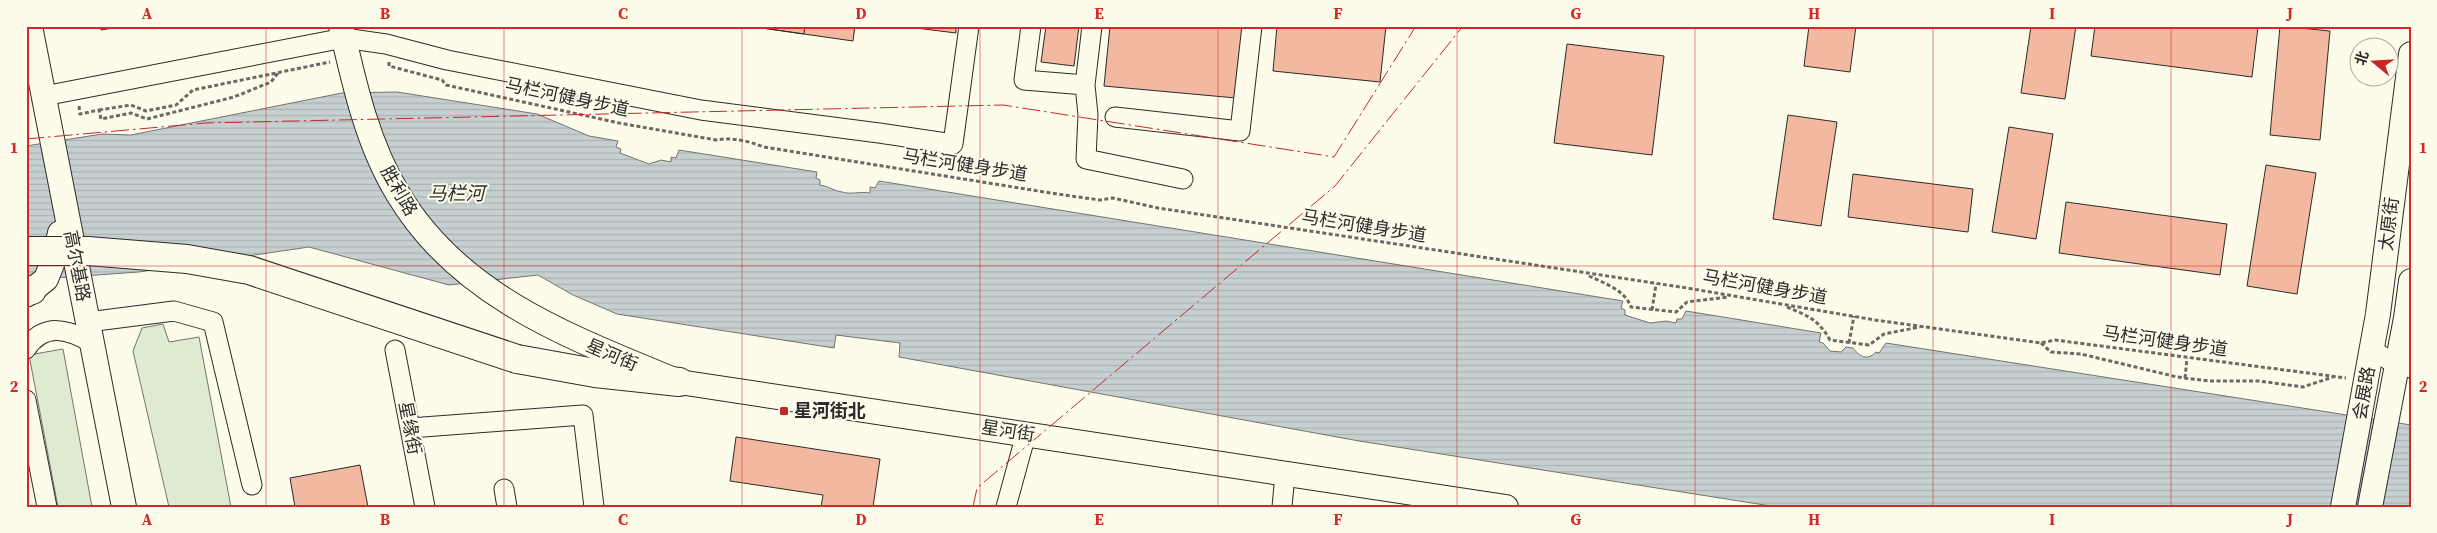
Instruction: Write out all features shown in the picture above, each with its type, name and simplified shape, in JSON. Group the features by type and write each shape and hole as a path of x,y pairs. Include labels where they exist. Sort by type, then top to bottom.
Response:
{"highway":[{"path":"26,243 117,242 187,259 249,270 517,359 595,373 679,382"},
{"path":"26,251 88,250 187,259"}],"main road":[{"name":"高尔基路","path":"29,33 45,103 124,507"},
{"name":"胜利路","path":"346,48 373,144 398,194 430,239 473,278 523,313"},
{"name":"太原街","path":"2372,350 2411,54"},
{"path":"28,292 46,279 54,259 66,208"},
{"path":"2405,357 2411,281"},
{"name":"星河街","path":"523,313 559,332 679,382 1285,474 1407,499 1506,507"},
{"name":"会展路","path":"2343,507 2372,350"},
{"name":"会展路","path":"2370,507 2387,418 2405,357"}],"street":[{"path":"45,103 76,90 346,48 386,44 447,60 702,110 879,132 954,144 969,26"},
{"path":"1031,26 1024,80 1085,85"},
{"path":"1092,26 1085,85 1088,115 1086,159 1183,179"},
{"path":"1115,117 1240,131 1252,26"},
{"path":"26,349 39,335 59,330 74,333 88,325 174,311 213,322 252,485"},
{"name":"星缘街","path":"395,350 426,507"},
{"name":"会展路","path":"2372,350 2405,357"},
{"path":"26,400 47,507"},
{"path":"410,428 583,416 594,507"},
{"path":"1006,507 1026,434"},
{"path":"1282,507 1285,474"}],"path":[{"name":"马栏河健身步道","path":"386,44 389,66 442,80 446,85 619,122 716,140 727,138 750,142 764,147 1048,193 1100,200 1113,198 1187,212 1736,296 1923,327 2041,343 2055,340 2366,381"},
{"path":"76,90 80,114 131,105 146,111 176,105 194,90 278,73 346,48"},
{"path":"99,110 101,119 132,113 147,119 234,97 271,82 278,73"},
{"path":"1584,273 1616,289 1629,302 1631,307 1676,312 1681,306 1694,301 1736,296"},
{"path":"1652,310 1656,284"},
{"path":"1780,304 1811,317 1822,325 1830,340 1869,346 1884,334 1923,327"},
{"path":"1849,342 1854,316"},
{"path":"2041,343 2051,352 2080,354 2185,378 2209,381 2259,381 2303,387 2333,376"},
{"path":"2185,378 2187,358"}],"green space":[{"path":"163,324 169,342 199,337 231,507 169,507 133,351 142,328"},
{"path":"63,349 92,507 58,507 29,355"}],"water":[{"name":"马栏河","path":"397,92 537,114 589,136 618,141 616,147 621,149 620,153 649,164 661,160 671,162 671,157 676,158 679,150 817,172 816,178 820,180 820,185 846,193 870,193 870,187 875,188 879,181 1623,301 1621,308 1625,310 1625,315 1650,323 1666,321 1676,323 1677,319 1682,319 1686,311 1821,333 1819,342 1823,343 1830,351 1841,352 1846,347 1853,348 1864,357 1873,355 1876,352 1879,353 1886,343 2411,425 2411,507 1777,507 1359,441 899,357 900,343 836,335 834,348 617,314 573,295 538,275 449,285 309,247 139,272 26,280 26,146 102,134 131,135 342,93"}],"building":[{"path":"100,26 125,26 101,30"},
{"path":"748,26 855,26 853,41"},
{"path":"748,26 805,26 804,34"},
{"path":"900,26 956,26 956,33"},
{"path":"1046,26 1079,26 1074,66 1041,62"},
{"path":"1110,26 1243,26 1236,98 1104,86"},
{"path":"1277,26 1386,26 1380,82 1273,71"},
{"path":"1809,26 1856,26 1850,72 1804,66"},
{"path":"2031,26 2076,26 2065,99 2021,93"},
{"path":"2095,26 2258,27 2252,77 2091,56"},
{"path":"2280,26 2330,31 2320,140 2270,135"},
{"path":"1567,44 1664,56 1652,155 1554,143"},
{"path":"1788,115 1837,122 1821,226 1773,219"},
{"path":"2009,127 2053,134 2036,239 1992,232"},
{"path":"2266,165 2316,173 2297,294 2247,286"},
{"path":"1853,174 1973,189 1968,232 1848,217"},
{"path":"2066,202 2227,224 2220,275 2059,253"},
{"path":"736,437 880,459 873,507 821,507 823,495 730,481"},
{"path":"360,465 368,507 295,507 290,478"}],"power":[{"path":"26,139 206,123 1003,105 1334,157 1416,26"},
{"path":"973,507 977,488 1335,186 1463,26"}],"place":[{"name":"星河街北","path":"784,411"}]}
